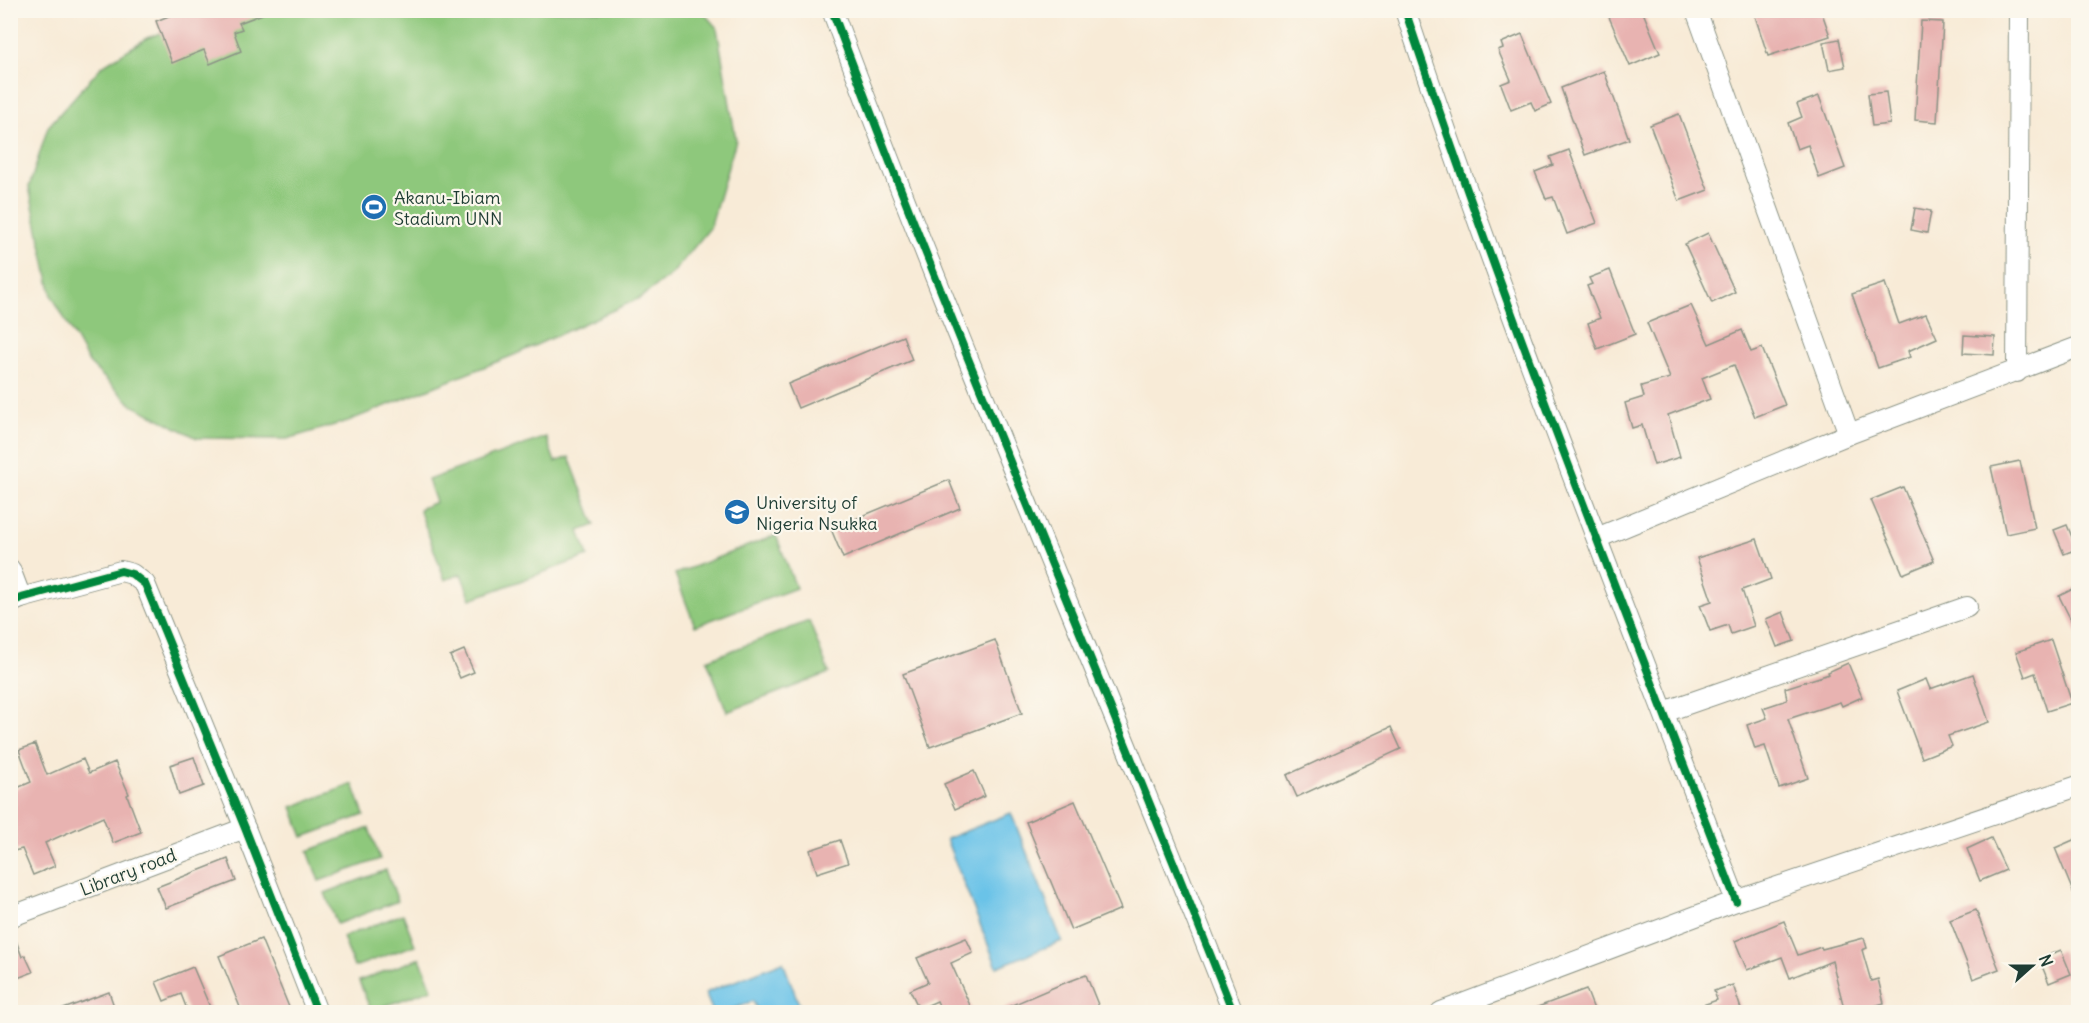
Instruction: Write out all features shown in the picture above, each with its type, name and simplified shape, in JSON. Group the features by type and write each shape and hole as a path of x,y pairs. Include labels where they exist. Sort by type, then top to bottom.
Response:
{"street":[{"path":"832,10 1020,488 1233,1012"},
{"path":"1405,10 1441,118 1522,341 1736,901"},
{"path":"1696,10 1849,434"},
{"path":"2017,372 2019,10"},
{"path":"1598,538 1849,434 2079,347"},
{"path":"10,569 16,601 121,571 132,574 145,584 245,828 317,1012"},
{"path":"1664,712 1967,607"},
{"path":"1441,1012 1736,901 2079,786"},
{"name":"Library road","path":"10,917 245,828"}],"green space":[{"name":"Akanu-Ibiam Stadium UNN","path":"220,11 702,11 717,28 736,140 710,228 672,274 640,298 514,355 348,421 287,439 197,438 132,405 89,363 52,296 29,187 48,127 102,66 147,38"},
{"path":"546,437 555,462 569,457 595,525 579,531 588,556 471,599 461,574 445,580 419,509 436,502 428,480"},
{"path":"776,535 796,588 695,626 675,574"},
{"path":"809,621 829,673 727,712 707,660"},
{"path":"353,784 364,815 303,837 292,807"},
{"path":"369,828 380,859 319,881 308,851"},
{"path":"386,870 398,901 337,924 325,893"},
{"path":"403,914 415,945 354,967 343,937"},
{"path":"420,958 432,989 371,1011 359,981"}],"water":[{"path":"1011,813 1062,941 997,967 946,839"},
{"path":"783,962 802,1012 758,1012 753,1001 725,1012 713,1012 705,993"}],"building":[{"path":"184,10 268,10 268,12 239,23 242,29 234,32 241,51 210,64 204,50 172,63 156,21"},
{"path":"1606,10 1642,10 1660,53 1630,66"},
{"path":"1753,10 1821,10 1830,36 1768,56"},
{"path":"1921,21 1943,22 1937,122 1915,120"},
{"path":"1522,34 1551,104 1535,111 1531,102 1511,110 1501,84 1511,80 1498,50 1503,48 1501,43"},
{"path":"1839,39 1845,67 1829,70 1823,42"},
{"path":"1604,71 1629,139 1585,155 1561,88"},
{"path":"1886,92 1890,124 1872,126 1868,94"},
{"path":"1819,96 1845,168 1819,178 1808,145 1797,149 1788,123 1802,117 1797,104"},
{"path":"1679,114 1708,190 1679,201 1650,125"},
{"path":"1569,150 1597,223 1567,234 1553,197 1546,199 1535,172 1553,165 1550,157"},
{"path":"1915,208 1931,211 1927,233 1911,230"},
{"path":"1708,233 1735,292 1712,303 1685,244"},
{"path":"1610,270 1635,334 1597,349 1588,323 1600,318 1587,286 1592,284 1589,278"},
{"path":"1885,283 1899,324 1926,314 1937,338 1908,351 1910,357 1878,368 1852,294"},
{"path":"1691,305 1709,344 1742,330 1751,352 1762,348 1785,405 1755,417 1734,365 1702,378 1710,399 1668,415 1680,457 1654,465 1642,425 1632,428 1625,403 1644,397 1641,386 1670,378 1647,323"},
{"path":"1964,335 1995,337 1994,355 1963,353"},
{"path":"903,336 912,360 798,408 788,384"},
{"path":"2020,461 2035,528 2006,534 1991,467"},
{"path":"949,480 960,508 843,558 831,529"},
{"path":"1903,487 1934,561 1903,574 1871,500"},
{"path":"2067,525 2077,549 2064,554 2054,530"},
{"path":"1757,539 1771,579 1742,590 1754,626 1731,634 1728,625 1710,631 1700,605 1712,601 1697,558"},
{"path":"2075,588 2079,596 2079,636 2059,596"},
{"path":"1783,612 1794,641 1777,647 1766,619"},
{"path":"995,640 1022,713 930,747 903,674"},
{"path":"2051,640 2072,703 2047,711 2035,673 2025,677 2016,652"},
{"path":"464,650 474,672 460,678 450,656"},
{"path":"1848,663 1862,697 1842,706 1840,702 1788,719 1808,778 1779,788 1765,746 1755,749 1747,725 1767,718 1763,708 1787,700 1785,688 1829,674 1828,672"},
{"path":"1973,674 1989,722 1948,736 1952,746 1922,758 1897,691 1926,679 1930,689"},
{"path":"1391,727 1401,749 1297,797 1287,775"},
{"path":"35,744 47,775 83,759 89,773 115,762 129,794 127,795 141,832 113,843 103,817 45,843 55,866 33,875 22,849 10,852 10,791 31,782 19,750"},
{"path":"194,757 204,786 179,795 170,765"},
{"path":"974,771 985,796 955,809 944,784"},
{"path":"1075,801 1121,909 1071,930 1026,822"},
{"path":"1991,838 2006,870 1980,881 1967,849"},
{"path":"2078,838 2078,904 2055,848"},
{"path":"840,840 848,863 817,873 810,850"},
{"path":"228,859 236,881 166,908 157,887"},
{"path":"1976,910 1999,969 1973,979 1950,920"},
{"path":"1784,921 1798,955 1821,947 1822,949 1864,938 1867,948 1862,950 1871,981 1878,979 1884,1003 1867,1008 1868,1012 1845,1012 1832,961 1790,978 1782,957 1747,970 1735,941"},
{"path":"10,932 13,932 22,957 25,955 33,972 10,981"},
{"path":"966,938 973,953 951,963 973,1012 942,1012 937,1001 919,1009 910,990 928,982 917,958"},
{"path":"261,939 291,1012 242,1012 219,956"},
{"path":"2061,950 2071,974 2049,983 2039,959"},
{"path":"193,967 212,1012 188,1012 181,994 164,1001 156,982"},
{"path":"1086,975 1101,1012 996,1012 1057,986"},
{"path":"1733,985 1742,1012 1689,1012 1689,1010 1717,1000 1714,991"},
{"path":"1586,989 1595,1012 1527,1012 1527,1011"},
{"path":"109,992 116,1012 58,1012 58,1011"}],"cycle path":[{"path":"832,10 929,262 1233,1012"},
{"path":"1405,10 1443,123 1524,346 1736,901"},
{"path":"10,603 121,571 132,574 145,584 245,828 317,1012"}],"place":[{"name":"Akanu-Ibiam Stadium UNN","path":"374,207"},
{"name":"University of Nigeria Nsukka","path":"737,512"}]}
